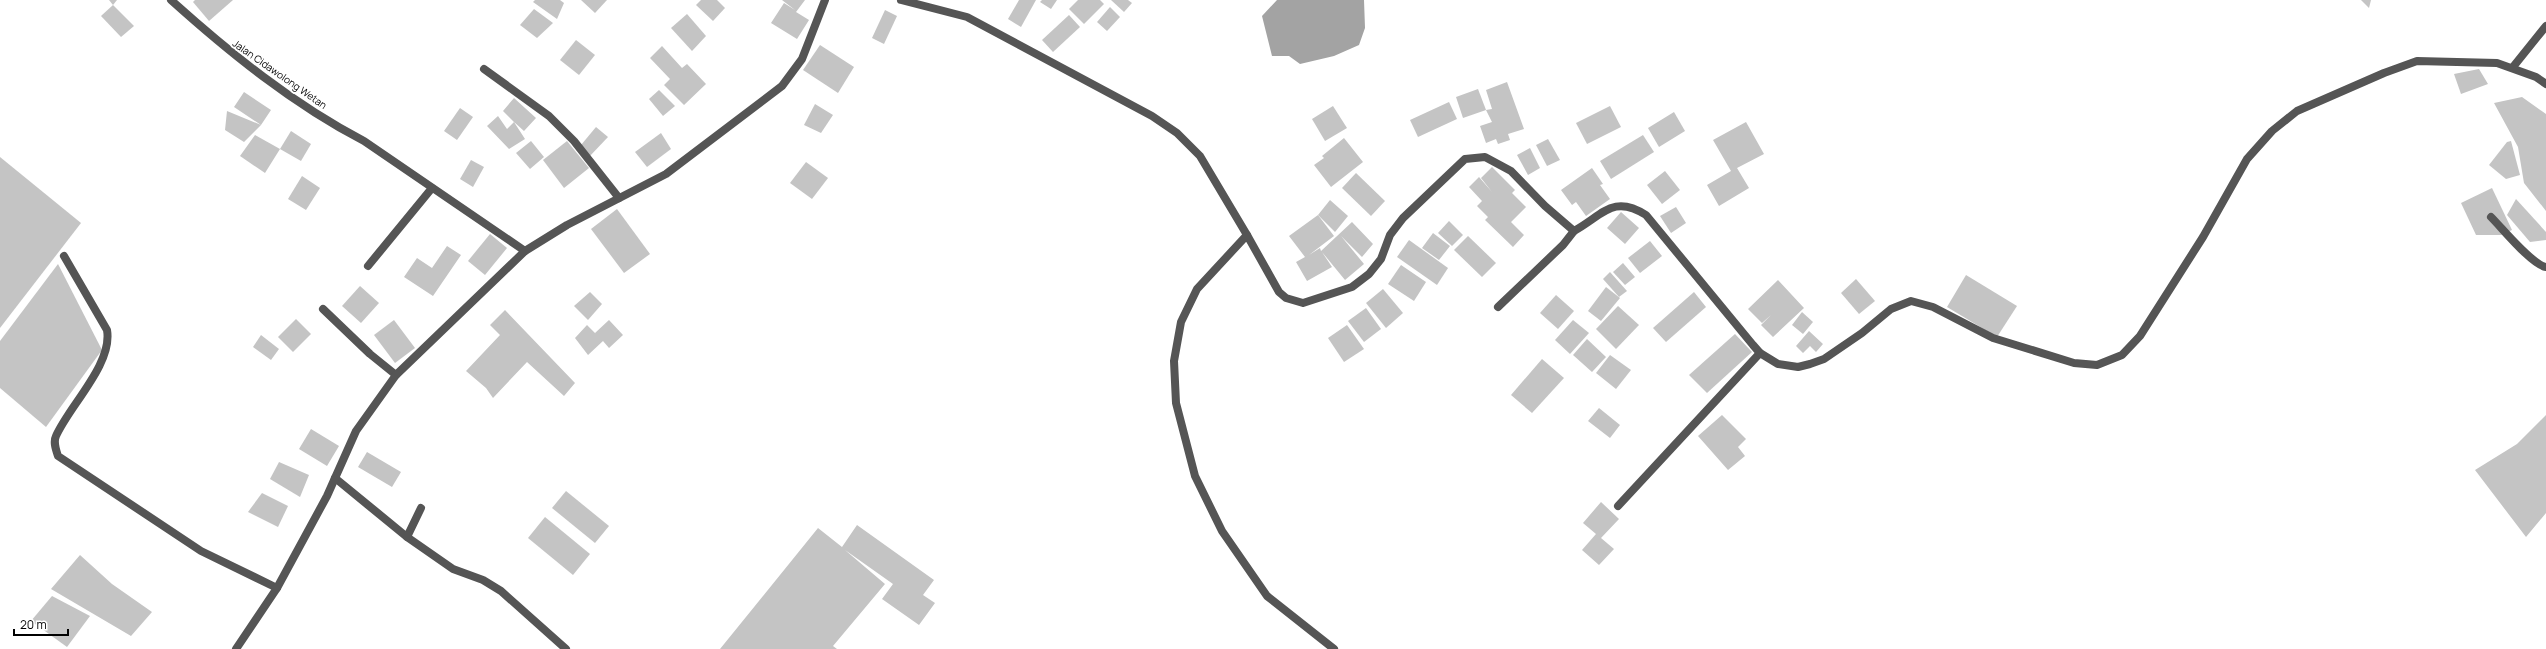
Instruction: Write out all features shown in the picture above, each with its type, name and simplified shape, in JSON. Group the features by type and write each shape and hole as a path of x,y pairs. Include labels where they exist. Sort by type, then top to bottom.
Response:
{"street":[{"name":"Jalan Cidawolong Wetan","path":"171,0 229,52 343,130 364,141 432,188"},
{"path":"236,649 277,588 335,478 356,431 396,375 525,251 567,225 666,174 782,86 802,59 825,0"},
{"path":"901,0 967,17 1152,116 1177,133 1200,156 1279,292 1294,302 1303,303 1352,287 1369,274 1381,259 1390,235 1402,218 1465,160 1485,157 1511,171 1545,206 1574,231"},
{"path":"2513,67 2546,26"},
{"path":"1498,307 1563,245 1574,231 1614,205 1634,207 1646,215 1760,353 1778,364 1798,367 1824,359 1862,333 1891,310 1911,301 1933,307 1993,338 2074,363 2097,365 2122,355 2140,336 2203,237 2247,159 2272,130 2297,111 2384,73 2418,61 2498,63 2513,67 2536,77 2546,84"},
{"path":"484,69 549,116 574,140 619,198"},
{"path":"368,266 432,188 525,251"},
{"path":"2491,217 2532,259 2541,266 2546,267"},
{"path":"1247,235 1197,289 1181,322 1174,361 1176,403 1195,476 1222,531 1267,596 1334,649"},
{"path":"64,256 107,330 109,341 85,393 56,436 58,456 87,478 201,551 277,588"},
{"path":"324,309 365,349 396,375"},
{"path":"1618,506 1760,353"},
{"path":"335,478 407,537 454,569 483,580 501,591 566,649"},
{"path":"407,537 421,508"}],"shaded area":[{"path":"1277,0 1364,0 1365,28 1359,45 1334,56 1300,64 1289,56 1272,56 1262,16"}],"building":[{"path":"109,0 117,0 113,5"},
{"path":"195,0 233,0 209,21 193,2"},
{"path":"535,0 560,0 564,3 557,19 533,2"},
{"path":"581,0 607,0 595,13"},
{"path":"701,0 717,0 725,8 713,21 696,5"},
{"path":"782,0 805,0 796,12 809,20 797,39 771,23 784,3 795,10"},
{"path":"1019,0 1036,0 1021,27 1008,19"},
{"path":"1042,0 1057,0 1051,9 1040,2"},
{"path":"1078,0 1100,0 1104,4 1084,24 1069,9"},
{"path":"1111,0 1128,0 1132,3 1124,12"},
{"path":"2361,0 2371,0 2369,8"},
{"path":"113,5 134,26 121,37 101,16"},
{"path":"1110,7 1120,17 1107,31 1097,22"},
{"path":"534,9 553,23 537,38 520,25"},
{"path":"885,10 897,16 884,44 872,38"},
{"path":"687,14 706,36 692,51 671,28"},
{"path":"1069,15 1080,27 1053,52 1042,40"},
{"path":"576,40 595,55 579,75 560,60"},
{"path":"820,45 854,67 838,93 803,70"},
{"path":"662,46 682,68 687,64 706,84 684,105 664,85 670,79 650,58"},
{"path":"2479,69 2488,84 2461,94 2454,74"},
{"path":"1507,82 1524,129 1508,134 1510,140 1498,144 1496,139 1486,143 1480,126 1492,122 1486,110 1492,109 1486,90"},
{"path":"1478,89 1486,110 1463,118 1456,97"},
{"path":"659,90 675,106 663,116 649,99"},
{"path":"244,92 271,110 261,125 234,107"},
{"path":"2522,97 2546,114 2546,211 2524,183 2518,147 2494,103"},
{"path":"514,98 536,118 524,131 503,111"},
{"path":"1449,102 1457,119 1418,137 1410,120"},
{"path":"815,104 833,115 821,133 804,125"},
{"path":"1333,106 1347,128 1325,141 1312,119"},
{"path":"1610,106 1621,127 1587,144 1576,123"},
{"path":"460,108 473,117 457,140 444,131"},
{"path":"227,111 261,125 244,142 225,130"},
{"path":"1674,112 1685,131 1659,147 1648,128"},
{"path":"498,116 507,129 514,122 525,139 509,149 487,126"},
{"path":"1746,122 1764,154 1737,168 1749,188 1719,206 1707,185 1731,171 1713,140"},
{"path":"596,127 608,137 589,157 581,145"},
{"path":"291,131 311,144 301,161 280,149"},
{"path":"661,133 671,149 647,167 635,152"},
{"path":"255,135 280,149 265,173 240,156"},
{"path":"1643,135 1654,152 1611,179 1600,161"},
{"path":"1344,138 1363,162 1331,187 1314,165 1324,158 1322,156"},
{"path":"1548,139 1560,160 1547,166 1536,145"},
{"path":"531,141 544,157 530,169 516,153"},
{"path":"567,141 589,168 564,188 543,160"},
{"path":"2511,141 2520,175 2506,179 2489,165 2507,142"},
{"path":"1530,148 1540,168 1528,175 1517,155"},
{"path":"0,157 81,223 0,328"},
{"path":"471,160 484,167 473,187 460,179"},
{"path":"806,162 828,178 812,199 790,183"},
{"path":"1492,167 1515,190 1512,193 1526,207 1511,222 1524,235 1513,247 1485,220 1488,217 1477,206 1482,201 1469,187 1479,177 1492,192 1481,178"},
{"path":"1592,168 1603,184 1600,185 1610,199 1586,216 1576,202 1572,205 1561,190"},
{"path":"1665,171 1680,190 1662,204 1647,185"},
{"path":"1356,173 1385,201 1371,216 1342,188"},
{"path":"302,176 320,188 306,210 288,199"},
{"path":"2492,188 2512,230 2501,235 2476,235 2461,203"},
{"path":"2516,199 2546,232 2546,240 2530,242 2507,215"},
{"path":"1330,200 1348,216 1335,232 1318,215"},
{"path":"1676,207 1686,223 1671,233 1660,216"},
{"path":"617,209 650,254 624,273 591,229"},
{"path":"1621,212 1639,228 1625,244 1607,228"},
{"path":"1318,215 1334,236 1309,255 1320,248 1321,251 1352,222 1373,244 1362,257 1341,236 1364,264 1345,280 1322,252 1332,267 1307,281 1296,262 1305,257 1289,236"},
{"path":"1449,221 1463,235 1452,246 1438,233"},
{"path":"1433,233 1450,246 1439,260 1422,248"},
{"path":"490,234 507,248 485,275 468,261"},
{"path":"1468,236 1496,263 1482,277 1454,250"},
{"path":"1409,240 1448,268 1437,285 1397,257"},
{"path":"1650,241 1662,256 1640,273 1628,258"},
{"path":"447,246 461,255 433,296 404,277 417,258 432,268"},
{"path":"1623,263 1635,277 1625,285 1613,272"},
{"path":"58,264 102,350 46,427 0,388 0,341"},
{"path":"1401,265 1426,282 1414,301 1388,284"},
{"path":"1610,272 1627,291 1619,297 1603,279"},
{"path":"1966,275 2017,306 1997,337 1947,307"},
{"path":"1856,279 1875,301 1859,314 1841,293"},
{"path":"1778,280 1804,308 1773,337 1761,325 1771,315 1762,323 1748,309"},
{"path":"360,286 379,303 361,323 342,306"},
{"path":"1606,287 1620,298 1601,321 1588,311"},
{"path":"1383,289 1403,313 1386,328 1366,303"},
{"path":"590,292 602,304 588,320 574,306"},
{"path":"1694,292 1706,307 1666,342 1653,328"},
{"path":"1556,295 1574,311 1558,329 1540,313"},
{"path":"1618,306 1639,325 1616,349 1596,329"},
{"path":"1366,308 1381,329 1364,342 1348,321"},
{"path":"505,310 575,383 564,396 527,362 493,398 486,388 466,371 500,335 490,325"},
{"path":"1802,312 1813,322 1803,334 1792,325"},
{"path":"296,319 311,334 293,352 278,337"},
{"path":"394,320 415,348 395,363 374,335"},
{"path":"609,320 623,335 609,348 603,341 588,355 575,338 587,325 595,333"},
{"path":"1573,320 1589,333 1570,354 1555,340"},
{"path":"1347,325 1364,349 1344,362 1328,338"},
{"path":"1809,331 1823,344 1816,352 1810,346 1803,353 1796,346"},
{"path":"1735,334 1752,352 1707,393 1689,375"},
{"path":"261,335 279,349 271,360 253,347"},
{"path":"1587,339 1606,357 1592,372 1573,355"},
{"path":"1610,355 1631,370 1616,389 1596,373"},
{"path":"1542,359 1564,378 1532,413 1511,395"},
{"path":"1599,408 1620,425 1610,438 1588,421"},
{"path":"1722,415 1746,439 1738,447 1745,456 1728,470 1698,436"},
{"path":"2546,415 2546,513 2526,537 2475,470 2517,444"},
{"path":"311,429 339,446 327,466 299,449"},
{"path":"367,452 401,472 392,487 358,467"},
{"path":"279,462 309,475 300,497 270,479"},
{"path":"566,491 609,526 595,543 552,508"},
{"path":"262,493 288,506 278,527 248,512"},
{"path":"1601,502 1619,519 1601,538 1614,549 1599,565 1582,550 1596,534 1583,523"},
{"path":"545,517 590,554 573,575 528,538"},
{"path":"857,525 934,580 923,595 935,603 919,625 882,599 893,584 845,550 885,584 833,646 837,649 720,649 818,528 842,547"},
{"path":"80,555 112,584 152,612 131,636 51,589"},
{"path":"52,596 90,616 67,647 31,621"}]}
